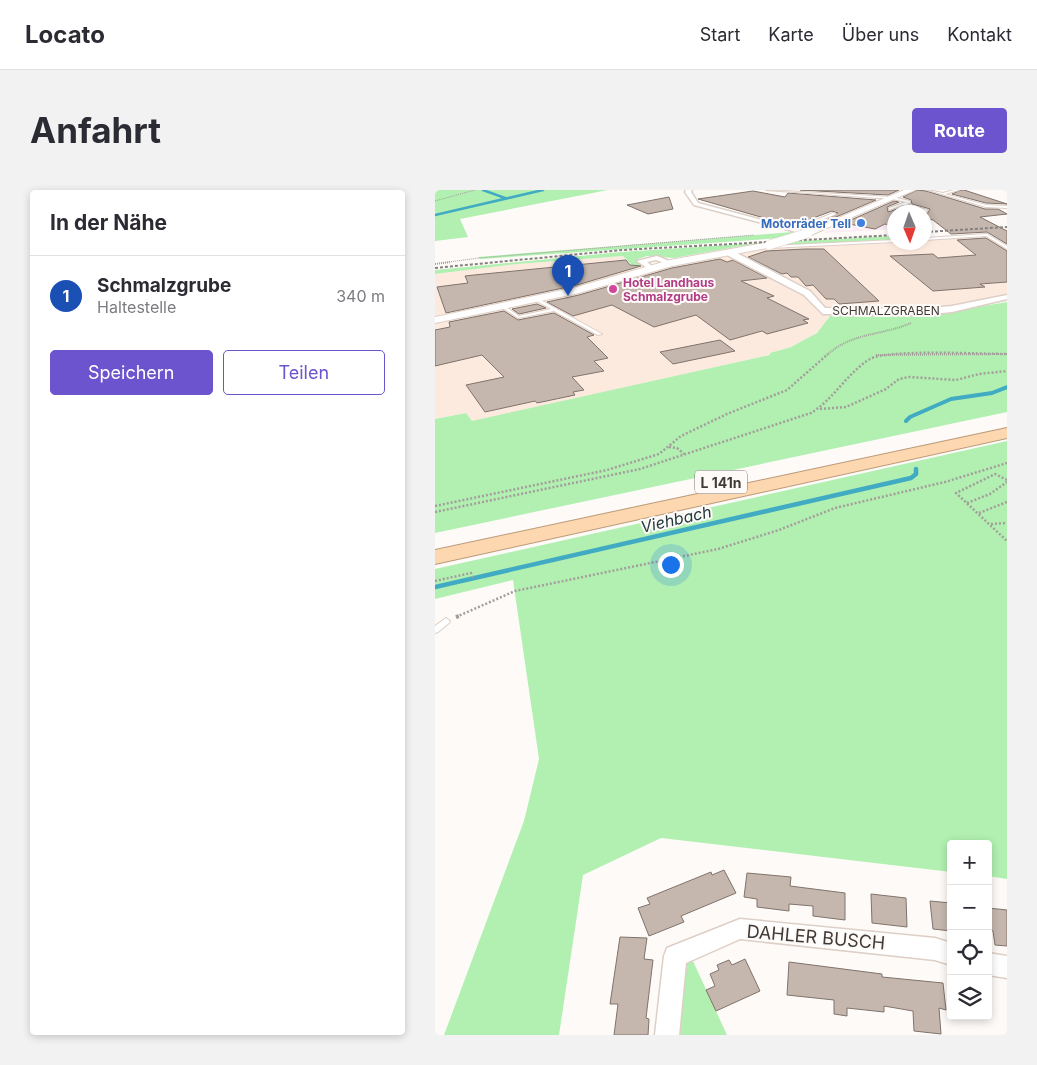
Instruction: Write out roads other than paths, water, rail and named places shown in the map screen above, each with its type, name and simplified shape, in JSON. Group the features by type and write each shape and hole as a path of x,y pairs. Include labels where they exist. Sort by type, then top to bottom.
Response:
{"highway":[{"name":"L 141n","path":"435,542 1007,421"},
{"name":"L 141n","path":"435,557 1007,433"}],"main road":[{"path":"435,320 597,285 670,263 769,245 808,234 893,194 909,191"}],"street":[{"path":"689,190 688,192 697,204 808,234"},
{"name":"SCHMALZGRABEN","path":"728,252 803,291 813,298 823,311 919,312 952,309 1007,297"},
{"name":"DAHLER BUSCH","path":"667,1035 675,956 740,929 935,949 947,953"},
{"path":"992,965 1007,967"}],"lane":[{"path":"767,190 893,194 909,202 901,204"},
{"path":"929,190 986,206 1007,207"},
{"path":"942,193 958,190"},
{"path":"901,204 905,205"},
{"path":"794,230 833,214"},
{"path":"932,239 987,236 1007,248"},
{"path":"758,247 887,241"},
{"path":"536,299 601,334"},
{"path":"503,306 518,317 555,309"},
{"path":"435,630 446,621"}],"waterway":[{"path":"483,190 505,198"},
{"path":"435,215 543,190"},
{"name":"Viehbach","path":"906,421 910,417 951,399 992,393 1007,387"},
{"name":"Viehbach","path":"435,587 911,478 916,474 916,469"}],"railway":[{"path":"932,232 1007,227"},
{"path":"435,268 622,250 887,235"}],"place":[{"name":"Motorräder Tell","path":"861,223"},
{"name":"Hotel Landhaus Schmalzgrube","path":"613,289"},
{"name":"Schmalzgrube","path":"568,296"}]}
